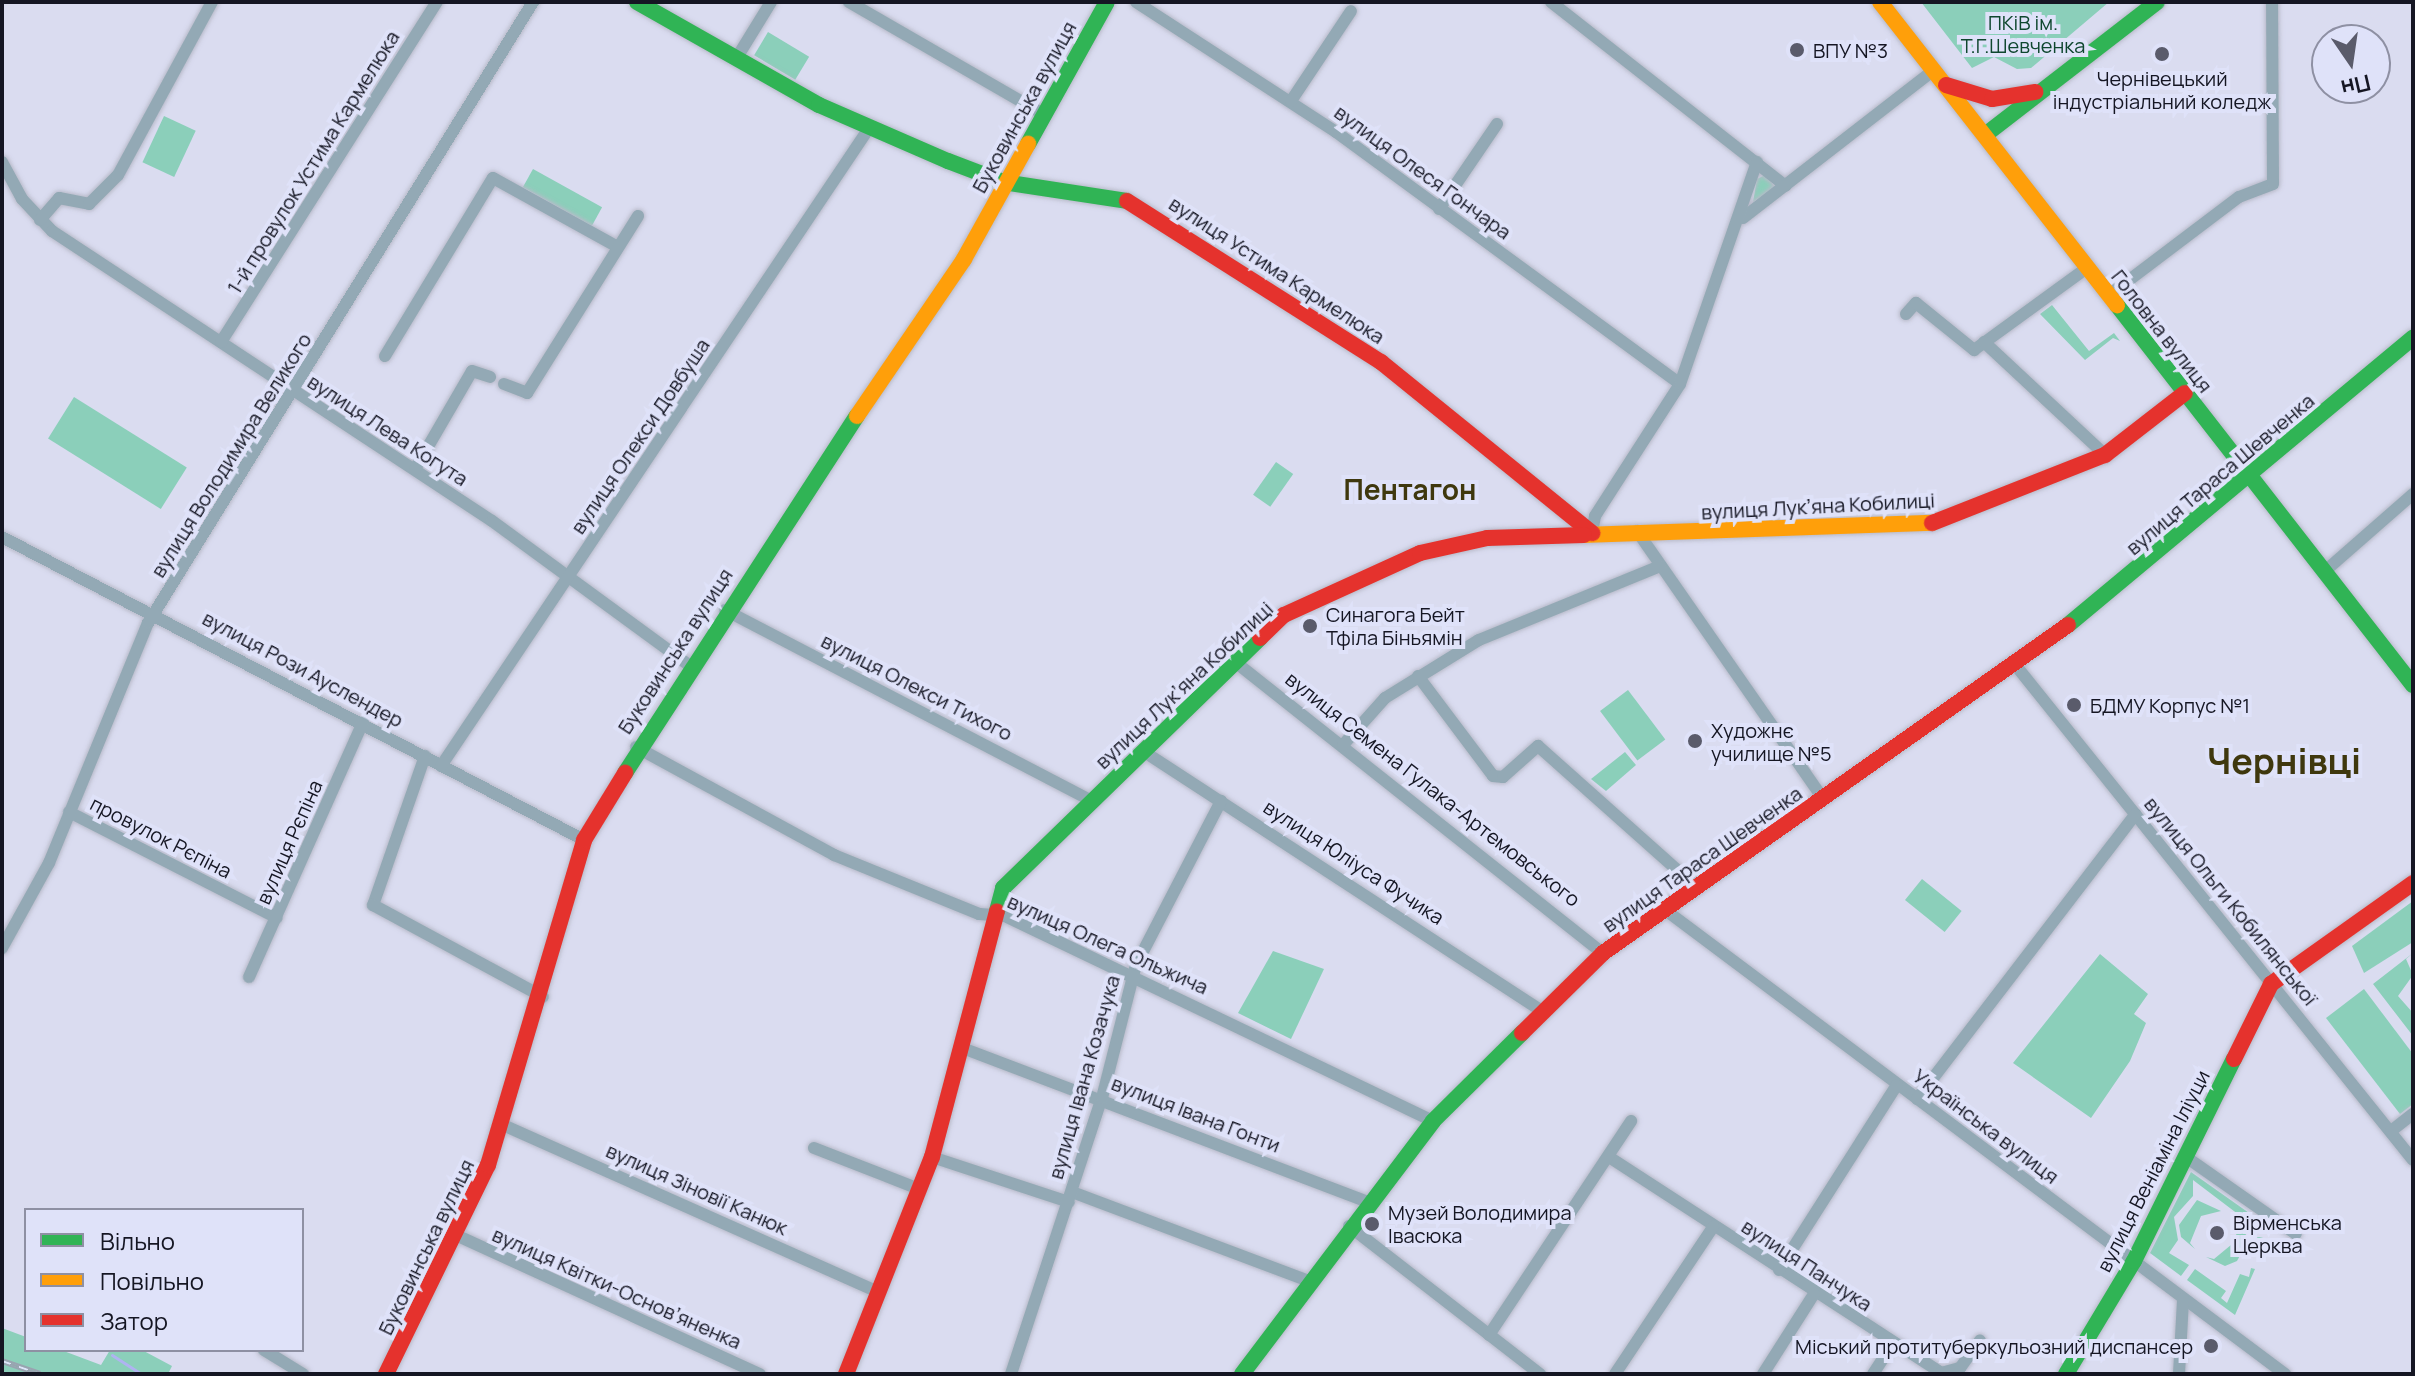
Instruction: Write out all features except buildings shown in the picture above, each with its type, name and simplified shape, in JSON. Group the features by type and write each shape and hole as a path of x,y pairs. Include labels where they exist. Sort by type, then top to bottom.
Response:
{"street":[{"path":"40,220 59,198 89,204 118,175 212,2"},
{"name":"1-й провулок Устима Кармелюка","path":"221,342 437,2"},
{"name":"вулиця Володимира Великого","path":"2,948 69,812 156,614 533,2"},
{"name":"вулиця Устима Кармелюка","path":"637,2 736,59 869,128 1003,182 1120,198 1158,214 1381,362 1592,533"},
{"path":"736,59 771,2"},
{"path":"849,2 1041,113"},
{"name":"Буковинська вулиця","path":"386,1374 458,1236 503,1125 543,997 584,840 636,747 725,610 908,347 1107,2"},
{"name":"вулиця Олеся Гончара","path":"1136,2 1291,101 1680,384"},
{"path":"1551,2 1786,186"},
{"name":"Головна вулиця","path":"1880,2 2108,296 2251,473 2413,685"},
{"path":"1981,130 2044,90 2157,2"},
{"path":"2108,296 2239,197 2273,184 2272,2"},
{"path":"1291,101 1351,11"},
{"path":"1743,218 1934,70"},
{"path":"1946,85 1992,99 2044,90"},
{"path":"1981,130 1992,99"},
{"path":"1439,209 1497,124"},
{"name":"вулиця Олекси Довбуша","path":"441,766 869,128"},
{"name":"вулиця Лева Когута","path":"2,162 40,220 293,393 415,469 689,665"},
{"path":"1592,533 1595,516 1680,384 1743,218 1757,162"},
{"path":"385,356 493,178 616,246"},
{"path":"504,384 527,393 616,246 638,216"},
{"path":"1906,314 1916,303 1974,350 2087,268"},
{"name":"вулиця Тараса Шевченка","path":"1242,1374 1367,1202 1433,1121 1541,1010 1603,953 1694,885 2017,667 2413,338"},
{"path":"1984,342 2105,455"},
{"path":"415,469 472,371 490,377"},
{"name":"вулиця Лукʼяна Кобилиці","path":"846,1374 875,1291 932,1157 965,1049 990,915 1003,888 1234,661 1310,600 1420,553 1523,533 1936,523 2105,455 2185,393"},
{"path":"2325,571 2413,494"},
{"path":"1637,531 1823,799"},
{"name":"вулиця Рози Ауслендер","path":"2,537 156,614 584,840"},
{"path":"1343,745 1385,698 1479,640 1660,566"},
{"name":"вулиця Олекси Тихого","path":"725,610 1090,800"},
{"name":"вулиця Семена Гулака-Артемовського","path":"1234,661 1603,953"},
{"name":"вулиця Ольги Кобилянської","path":"2017,667 2413,1160"},
{"path":"1418,676 1493,776 1503,777 1538,746 1694,885"},
{"name":"вулиця Рєпіна","path":"249,977 363,722"},
{"name":"вулиця Олега Ольжича","path":"636,747 834,855 990,915 1133,975 1433,1121"},
{"name":"вулиця Юліуса Фучика","path":"1143,751 1541,1010"},
{"path":"425,756 373,905 543,997"},
{"name":"вулиця Івана Козачука","path":"1011,1374 1102,1098 1133,975 1221,801"},
{"name":"провулок Рєпіна","path":"69,812 277,918"},
{"path":"1917,1099 2136,814"},
{"path":"2271,984 2413,883"},
{"name":"Українська вулиця","path":"1664,909 2285,1374"},
{"name":"вулиця Веніаміна Іліуци","path":"2066,1374 2134,1261 2271,984"},
{"name":"вулиця Івана Гонти","path":"965,1049 1102,1098 1367,1202"},
{"path":"1779,1270 1897,1085"},
{"path":"2391,1131 2413,1114"},
{"path":"1489,1335 1631,1121"},
{"name":"вулиця Зіновії Канюк","path":"503,1125 875,1291"},
{"path":"814,1148 919,1189"},
{"path":"932,1157 1070,1197 1309,1281"},
{"name":"вулиця Панчука","path":"1609,1157 1892,1345 1941,1373 1960,1368 1980,1340"},
{"path":"2186,1157 2296,1234"},
{"path":"1349,1226 1540,1374"},
{"path":"1615,1374 1713,1227"},
{"name":"вулиця Квітки-Основʼяненка","path":"458,1236 760,1374"},
{"path":"1763,1374 1814,1294"},
{"path":"2179,1374 2183,1299"},
{"path":"1873,1374 1892,1345"},
{"path":"267,1352 303,1374"}],"green space":[{"name":"ПКіВ ім. Т.Г.Шевченка","path":"1921,2 2109,2 2031,68 2017,69 1994,57 1972,68"},
{"path":"768,32 809,57 795,80 754,55"},
{"path":"164,116 196,131 174,177 142,162"},
{"path":"533,169 602,207 592,226 523,187"},
{"path":"1765,175 1775,187 1753,202 1757,179"},
{"path":"2052,305 2089,351 2114,333 2120,341 2113,338 2085,360 2040,314"},
{"path":"74,397 187,467 161,509 48,439"},
{"path":"1276,462 1293,474 1270,507 1253,495"},
{"path":"1628,690 1665,740 1637,761 1600,711"},
{"path":"1625,752 1636,765 1606,791 1591,779"},
{"path":"1922,879 1962,911 1945,932 1905,900"},
{"path":"2413,901 2413,942 2364,973 2352,946"},
{"path":"1273,951 1324,969 1291,1039 1238,1013"},
{"path":"2413,953 2406,959 2413,975 2398,996 2413,1013 2413,1036 2373,984"},
{"path":"2100,954 2148,994 2134,1014 2146,1023 2130,1061 2091,1118 2013,1063"},
{"path":"2364,989 2413,1054 2413,1104 2400,1114 2326,1018"},
{"path":"2191,1172 2259,1220 2251,1224 2193,1180 2193,1196 2174,1217 2178,1240 2169,1253 2189,1265 2181,1276 2150,1253"},
{"path":"2197,1200 2221,1211 2201,1216 2190,1243 2195,1249 2181,1237 2179,1225"},
{"path":"2234,1218 2249,1239 2237,1261 2225,1266 2206,1257 2214,1259 2237,1240"},
{"path":"2259,1237 2266,1239 2266,1253 2259,1255 2252,1253 2250,1246 2252,1239"},
{"path":"2251,1268 2255,1269 2235,1315 2187,1280 2195,1269 2226,1291 2221,1298 2227,1303 2240,1274 2249,1277"},
{"path":"2,1328 24,1336 24,1352 66,1352 101,1365 109,1352 146,1352 172,1366 168,1374 2,1374"}],"waterway":[{"path":"112,1355 141,1374"}],"railway":[{"path":"2,1361 40,1374"}],"traffic: fast":[{"path":"637,2 819,105 948,161 1003,182 1127,201"},
{"path":"1028,144 1107,2"},
{"path":"1985,135 2157,2"},
{"path":"2117,305 2413,685"},
{"path":"2068,625 2413,338"},
{"path":"625,773 857,416"},
{"path":"997,911 1003,888 1260,638"},
{"path":"1242,1374 1433,1121 1522,1033"},
{"path":"2066,1374 2134,1261 2234,1059"}],"traffic: slow":[{"path":"1880,2 2117,305"},
{"path":"857,416 964,259 1028,144"},
{"path":"1584,535 1932,523"}],"traffic: jam":[{"path":"1946,85 1992,99 2035,92"},
{"path":"1127,201 1381,362 1592,533"},
{"path":"1932,523 2105,455 2185,393"},
{"path":"1260,638 1284,615 1420,553 1487,538 1584,535"},
{"path":"1522,1033 1603,953 2068,625"},
{"path":"386,1374 488,1165 584,840 625,773"},
{"path":"2234,1059 2271,984 2413,883"},
{"path":"846,1374 932,1157 997,911"}],"place":[{"name":"ВПУ №3","path":"1797,50"},
{"name":"Чернівецький індустріальний коледж","path":"2162,54"},
{"name":"Синагога Бейт Тфіла Біньямін","path":"1310,626"},
{"name":"БДМУ Корпус №1","path":"2074,705"},
{"name":"Художнє училище №5","path":"1695,741"},
{"name":"Музей Володимира Івасюка","path":"1372,1224"},
{"name":"Вірменська Церква","path":"2217,1233"},
{"name":"Міський протитуберкульозний диспансер","path":"2211,1346"}],"district":[{"name":"Пентагон","path":"1410,489"},
{"name":"Чернівці","path":"2284,761"}]}
